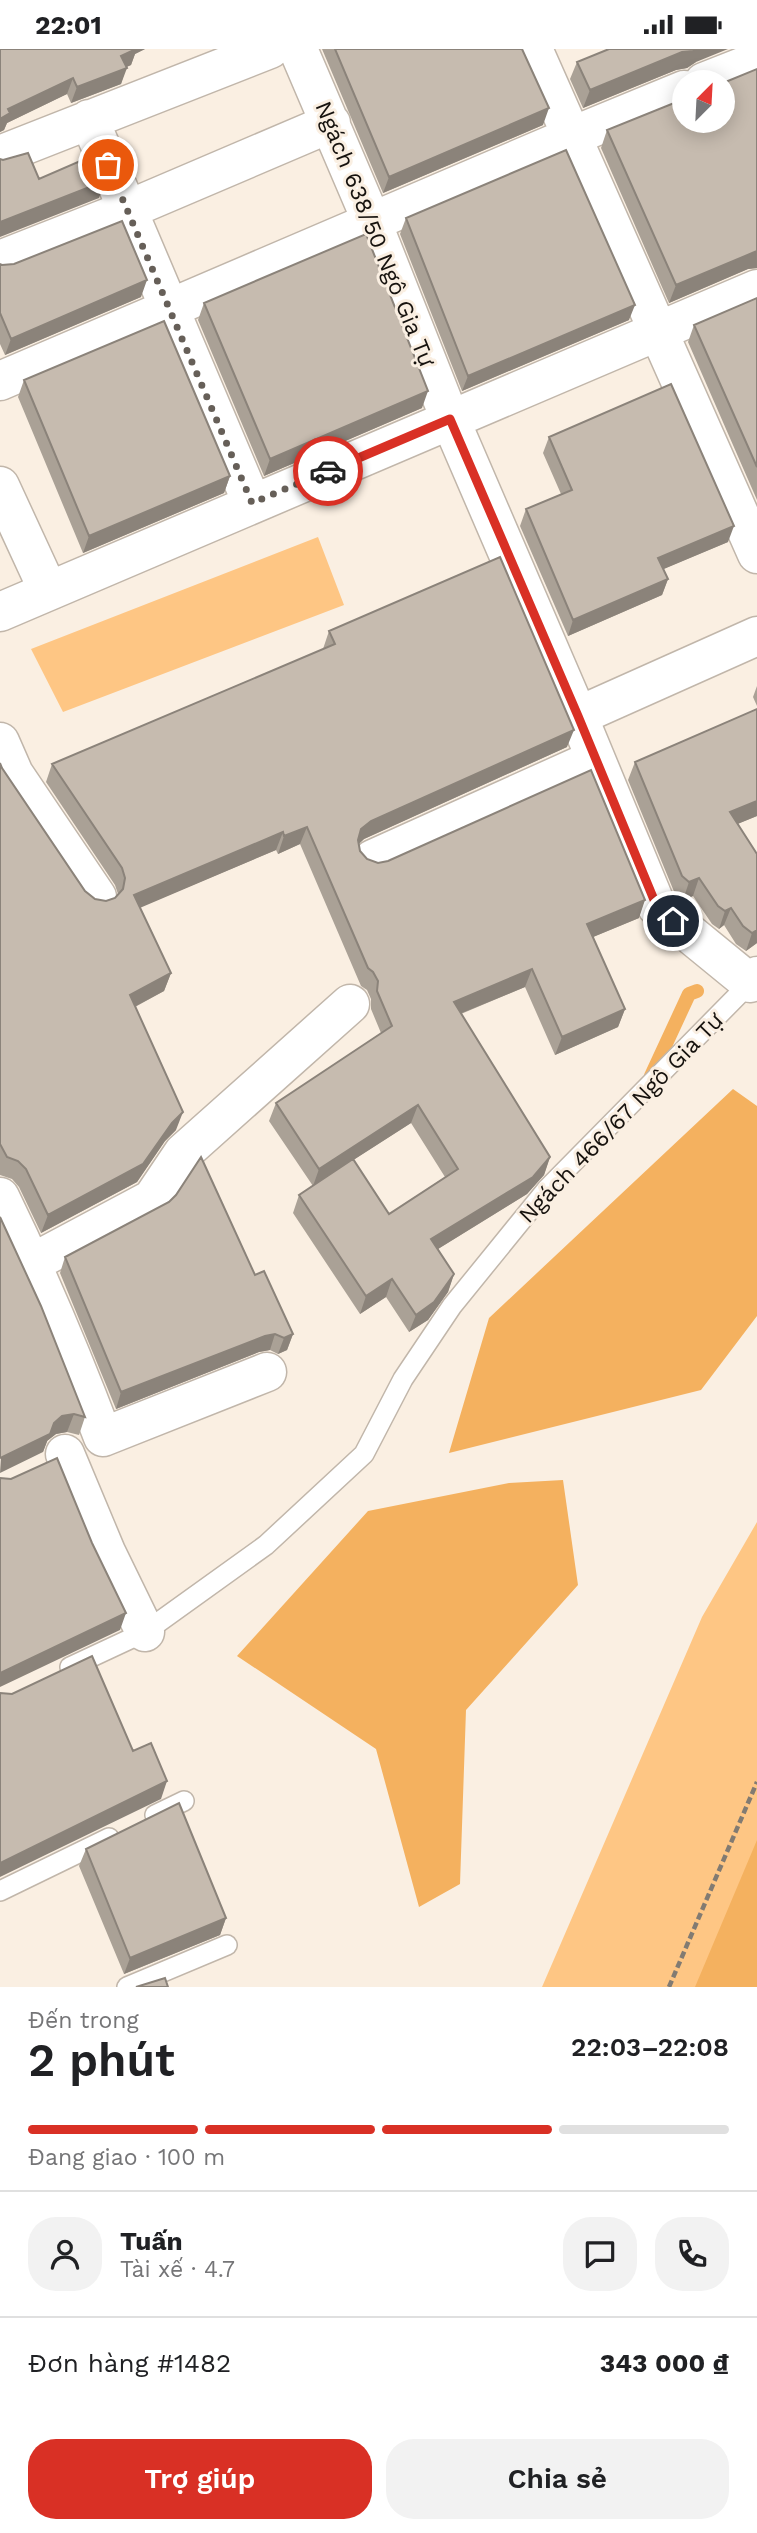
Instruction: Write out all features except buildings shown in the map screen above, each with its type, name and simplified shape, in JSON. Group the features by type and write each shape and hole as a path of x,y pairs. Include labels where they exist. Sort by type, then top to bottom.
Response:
{"street":[{"path":"0,155 270,49"},
{"name":"Ngách 638/50 Ngô Gia Tự","path":"298,49 372,222 450,419 657,907 755,981"},
{"path":"533,49 757,554"},
{"path":"734,70 757,61"},
{"path":"0,381 672,95"},
{"path":"89,119 252,503"},
{"path":"0,260 127,210 331,123"},
{"path":"0,612 757,289"},
{"path":"0,489 48,590"},
{"path":"578,716 757,636"},
{"path":"0,742 14,774 97,897"},
{"path":"373,859 595,758"},
{"path":"32,1263 152,1199 183,1153 351,1004"},
{"path":"0,1197 32,1263 80,1376 76,1449 106,1552 145,1632"},
{"path":"76,1449 267,1373"}],"lane":[{"name":"Ngách 466/67 Ngô Gia Tự","path":"48,1678 145,1632 266,1545 364,1454 403,1379 452,1306 547,1189 755,981"},
{"path":"0,1891 184,1801"},
{"path":"127,1987 227,1945"}],"path":[{"path":"669,1987 757,1783"}],"shaded area":[{"path":"318,537 344,605 63,712 31,649"},
{"path":"733,1089 757,1106 757,1316 701,1390 449,1453 489,1318"},
{"path":"563,1480 578,1585 466,1710 460,1884 419,1907 376,1749 237,1656 368,1511 509,1483"},
{"path":"757,1522 757,1987 542,1987 702,1617"},
{"path":"757,1840 757,1987 695,1987"}],"waterway":[{"path":"651,1076 689,994 697,991"}],"way so far":[{"path":"108,165 252,503 328,471"}],"route":[{"path":"328,471 450,419 657,907 673,921"}]}
